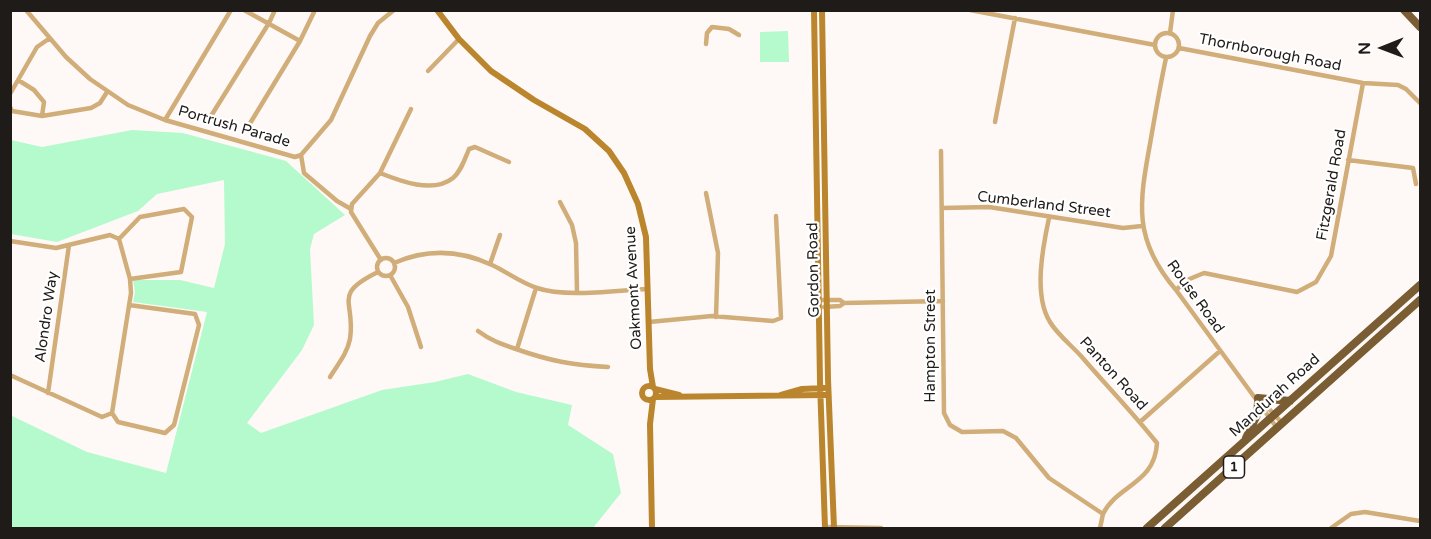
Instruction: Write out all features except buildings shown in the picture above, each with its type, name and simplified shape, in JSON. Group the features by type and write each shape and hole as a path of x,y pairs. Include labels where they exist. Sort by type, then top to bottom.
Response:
{"highway":[{"path":"1404,10 1420,27"},
{"name":"Mandurah Road","path":"1147,528 1419,289"},
{"name":"Mandurah Road","path":"1165,528 1420,300"},
{"path":"1402,316 1420,314"},
{"path":"1242,443 1257,415 1257,399 1290,401"}],"main road":[{"name":"Oakmont Avenue","path":"437,10 459,39 491,70 511,86 585,129 609,151 627,178 641,213 647,246 650,369 654,388"},
{"name":"Gordon Road","path":"814,10 819,303 834,528"},
{"name":"Gordon Road","path":"822,10 827,303 824,392 825,528"},
{"name":"Oakmont Avenue","path":"644,388 650,369"},
{"path":"650,424 642,392 644,388 650,385 685,397"},
{"path":"652,528 650,424 654,388"},
{"path":"645,399 780,395 802,389 824,392"}],"street":[{"name":"Portrush Parade","path":"26,10 66,57 90,80 107,92 142,111 165,120 295,157 301,156 331,120 374,29 394,10"},
{"path":"165,120 231,10"},
{"path":"244,10 300,41"},
{"path":"211,116 275,10"},
{"path":"246,130 300,41 315,10"},
{"path":"969,10 1155,45"},
{"path":"1170,33 1173,10"},
{"path":"995,122 1015,18"},
{"path":"705,44 707,33 712,27 729,29 739,35"},
{"path":"1155,45 1160,36 1170,33"},
{"path":"1155,45 1160,56 1166,58 1174,56 1179,48 1178,39 1170,33"},
{"path":"10,94 37,47 50,38"},
{"path":"428,70 459,39"},
{"name":"Thornborough Road","path":"1179,48 1363,83 1398,85 1406,88 1420,103"},
{"name":"Rouse Road","path":"1166,58 1142,184 1142,226 1149,250 1159,271 1176,290 1279,426"},
{"path":"18,80 34,90 44,102 42,116"},
{"name":"Fitzgerald Road","path":"1176,290 1187,280 1204,273 1297,292 1316,282 1331,256 1363,83"},
{"path":"10,107 12,111 42,116 95,106 107,92"},
{"path":"381,260 351,209 352,204 380,173 411,109"},
{"path":"380,173 412,184 445,183 454,177 468,149 475,147 509,162"},
{"name":"Hampton Street","path":"941,151 944,413 950,425 962,432 1003,431 1016,438 1049,478 1103,514"},
{"path":"301,156 304,173 337,201 351,209"},
{"path":"1348,160 1413,168 1416,184"},
{"path":"706,193 718,253 716,317"},
{"path":"560,202 572,225 576,243 577,292"},
{"name":"Cumberland Street","path":"942,208 989,207 1123,228 1142,226"},
{"path":"119,238 140,218 184,209 192,217 181,272 130,279"},
{"path":"649,322 716,317 773,321 781,318 776,216"},
{"name":"Panton Road","path":"1049,218 1041,270 1042,297 1049,321 1140,422 1156,443 1156,456 1153,464 1103,514"},
{"path":"10,241 56,248 110,235 119,238"},
{"path":"490,264 500,236"},
{"path":"119,238 130,279 129,305 112,414 118,422 165,434 174,425 199,325 195,314 129,305"},
{"name":"Alondro Way","path":"48,393 69,245"},
{"path":"394,263 414,255 439,252 465,255 490,264 536,288 577,292 648,289"},
{"path":"388,259 394,263 394,271 390,275 383,276 378,272 377,265 381,260 388,259"},
{"path":"330,377 346,353 350,337 349,296 354,287 378,272"},
{"path":"390,275 408,307 421,347"},
{"path":"517,350 536,288"},
{"path":"1419,289 1420,300"},
{"path":"819,303 840,300 844,303 943,301"},
{"path":"478,331 491,341 543,359 574,366 608,367"},
{"path":"1140,422 1220,351"},
{"path":"10,375 102,417 112,414"},
{"path":"1331,528 1351,514 1365,512 1420,521"},
{"path":"1100,528 1103,514"},
{"path":"825,528 881,528"}],"green space":[{"path":"788,31 789,62 760,62 760,32"},
{"path":"132,130 183,133 286,161 345,215 314,234 310,249 314,325 302,350 247,423 261,433 382,390 435,382 468,374 516,392 572,405 568,425 613,454 621,493 593,528 10,527 10,415 87,452 166,473 207,312 133,302 135,292 133,280 180,280 214,288 225,244 224,180 157,194 138,211 57,242 11,234 11,140 42,147"}]}
